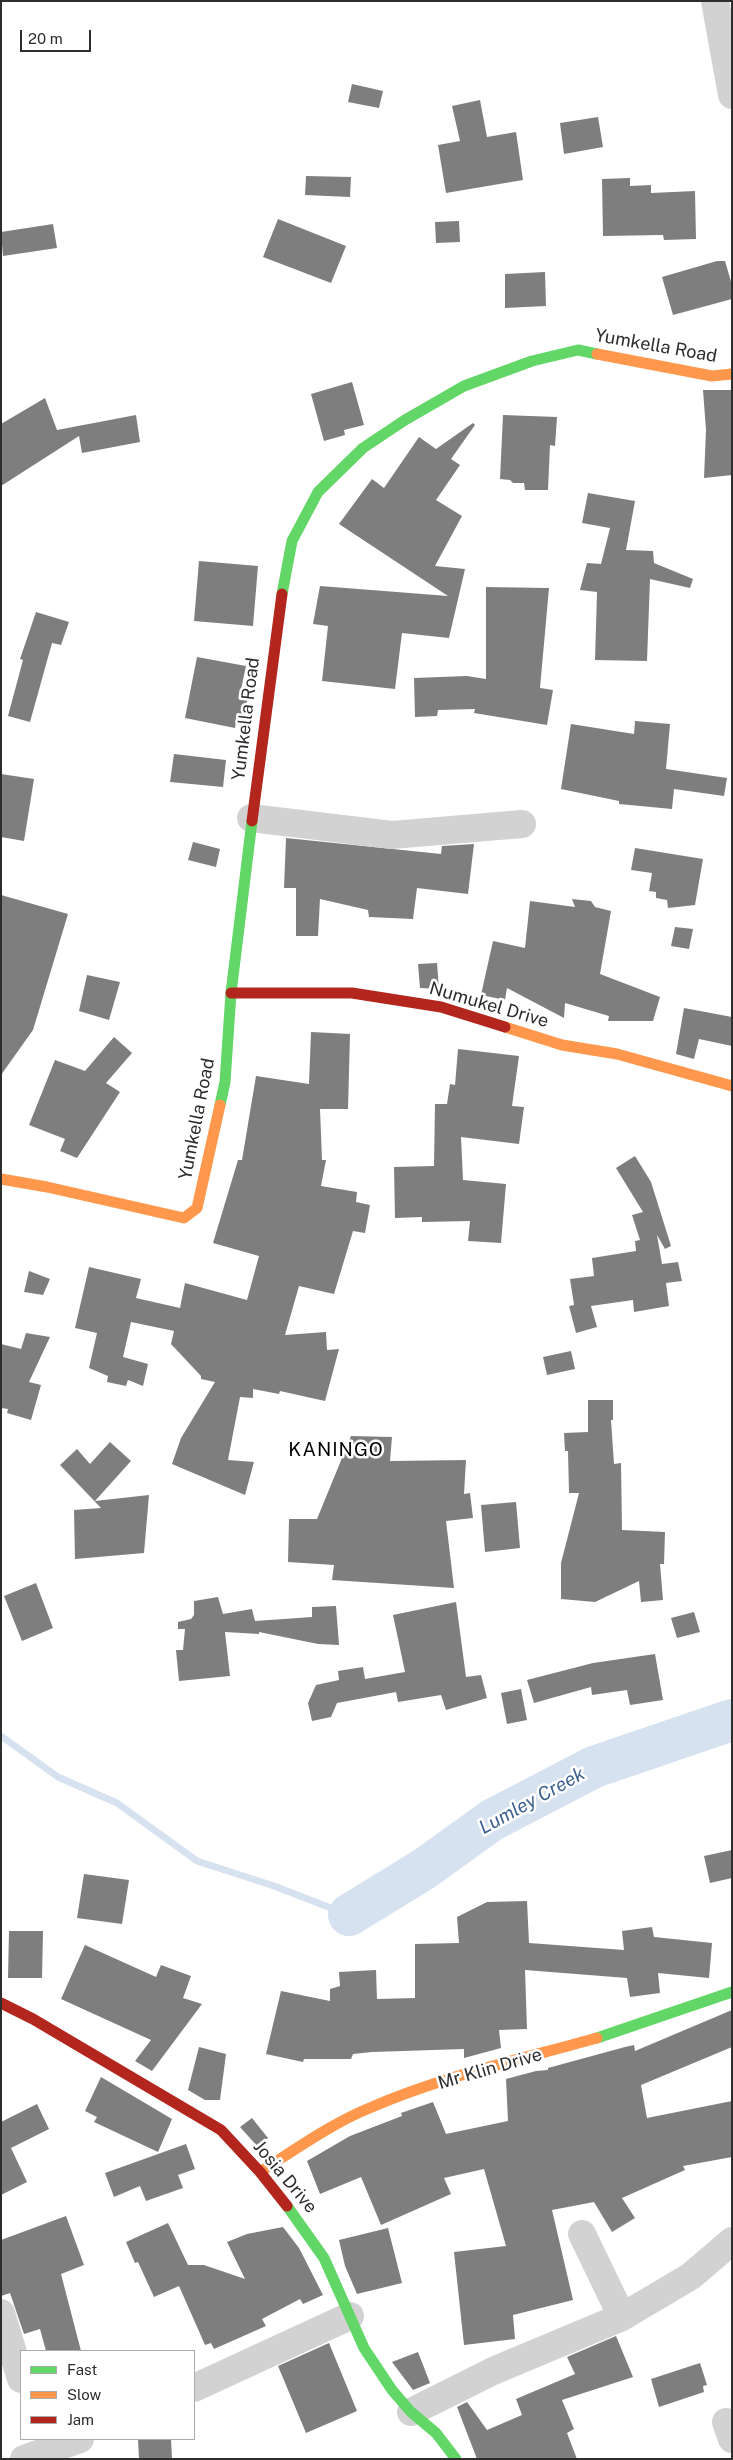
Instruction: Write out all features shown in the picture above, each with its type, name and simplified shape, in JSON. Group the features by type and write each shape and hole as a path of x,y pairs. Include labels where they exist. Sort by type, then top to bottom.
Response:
{"street":[{"path":"715,1 732,94"},
{"name":"Yumkella Road","path":"1,1179 35,1183 117,1204 184,1218 197,1208 225,1082 231,993 251,818 276,628 292,541 318,492 363,448 405,420 464,386 532,361 578,350 712,376 732,374"},
{"path":"251,818 392,835 522,824"},
{"name":"Numukel Drive","path":"231,993 352,993 441,1006 562,1045 617,1054 732,1086"},
{"name":"Mr Klin Drive","path":"260,2172 317,2136 371,2107 462,2074 623,2031 732,1992"},
{"name":"Josia Drive","path":"1,2003 33,2019 201,2116 221,2130 260,2172 310,2236 324,2258 364,2348 392,2390 411,2412 436,2433 456,2459"},
{"path":"582,2234 622,2317"},
{"path":"411,2412 492,2371 622,2317 691,2276 732,2241"},
{"path":"1,2314 20,2376"},
{"path":"195,2388 350,2316"},
{"path":"36,2450 76,2440"}],"building":[{"path":"352,84 383,91 379,108 348,102"},
{"path":"480,100 487,137 516,132 523,180 446,193 438,145 460,141 452,106"},
{"path":"598,117 603,147 564,154 560,123"},
{"path":"306,176 351,177 350,197 305,195"},
{"path":"630,178 630,186 651,185 651,193 695,191 696,239 664,240 663,235 603,236 602,179"},
{"path":"278,219 346,246 331,283 263,257"},
{"path":"459,221 460,242 436,243 435,222"},
{"path":"53,224 57,248 3,256 1,232"},
{"path":"717,261 725,261 732,285 732,299 673,315 662,277"},
{"path":"545,272 546,306 505,308 505,274"},
{"path":"352,382 364,425 344,430 345,435 324,441 311,394"},
{"path":"703,390 732,390 732,475 704,478 706,430"},
{"path":"45,398 57,430 136,415 140,442 82,453 79,436 1,486 1,424"},
{"path":"503,415 557,417 555,446 550,445 548,490 525,490 524,483 513,483 510,480 500,479"},
{"path":"473,423 475,425 451,459 460,465 436,500 462,516 435,566 465,569 449,638 402,633 395,689 322,681 328,626 313,624 320,586 448,596 339,524 372,479 384,488 419,437 436,449"},
{"path":"588,493 635,501 626,550 653,551 654,563 693,579 690,588 650,579 647,661 595,660 597,592 580,590 587,563 601,564 610,528 582,523"},
{"path":"199,561 258,566 253,626 194,621"},
{"path":"486,587 549,588 540,688 553,690 547,725 474,713 475,709 438,710 437,716 415,717 414,678 467,676 486,679"},
{"path":"36,612 69,622 61,645 52,643 30,722 8,716 23,660 20,659"},
{"path":"197,657 246,666 240,694 248,698 243,717 237,716 235,728 185,718"},
{"path":"635,721 670,724 666,769 727,778 724,796 674,789 672,809 619,804 619,801 561,789 571,724 634,734"},
{"path":"174,754 226,760 223,787 170,782"},
{"path":"1,774 34,779 24,841 1,837"},
{"path":"286,838 441,854 442,846 474,844 468,894 417,888 413,919 369,917 368,910 320,899 318,936 296,936 296,888 284,888"},
{"path":"193,842 220,849 216,867 188,860"},
{"path":"635,848 703,859 695,905 668,908 667,900 656,898 656,892 649,891 652,873 631,870"},
{"path":"1,895 68,914 33,1030 1,1075"},
{"path":"572,899 591,901 595,907 611,911 600,974 660,997 653,1021 608,1021 609,1016 565,1003 564,1018 507,988 505,1000 481,995 493,941 525,948 530,901 575,907"},
{"path":"675,927 693,929 689,949 671,946"},
{"path":"437,963 439,989 420,988 418,964"},
{"path":"87,975 120,982 109,1020 79,1011"},
{"path":"684,1008 732,1017 732,1046 699,1039 694,1059 676,1054"},
{"path":"311,1032 350,1034 348,1109 320,1109 322,1160 326,1160 321,1186 357,1192 356,1202 370,1205 365,1233 353,1231 334,1294 299,1286 285,1335 326,1332 327,1350 339,1349 325,1401 280,1391 279,1394 253,1389 253,1398 240,1397 228,1460 254,1462 245,1495 172,1464 181,1438 215,1382 201,1379 201,1376 171,1344 174,1331 131,1322 123,1357 148,1364 143,1386 128,1380 126,1386 107,1382 108,1376 89,1368 97,1333 75,1328 89,1267 141,1279 136,1298 180,1308 185,1283 247,1300 259,1256 213,1243 238,1160 242,1160 256,1076 309,1084"},
{"path":"114,1037 132,1053 106,1083 120,1092 77,1158 60,1151 65,1139 29,1125 55,1060 85,1071"},
{"path":"458,1049 519,1056 512,1106 524,1107 519,1144 461,1137 463,1180 506,1184 501,1243 468,1241 470,1221 422,1222 422,1217 395,1218 394,1167 434,1166 435,1104 447,1104 450,1084 455,1085"},
{"path":"635,1156 651,1182 671,1246 665,1249 657,1235 662,1264 678,1262 682,1281 666,1283 669,1306 634,1312 633,1300 591,1306 597,1327 576,1333 569,1306 574,1305 570,1279 594,1276 592,1258 636,1251 635,1241 640,1240 632,1215 643,1212 616,1168"},
{"path":"29,1271 50,1279 43,1295 24,1292"},
{"path":"26,1333 50,1337 29,1382 41,1385 31,1420 7,1413 8,1409 1,1408 1,1344 21,1349"},
{"path":"571,1351 575,1369 547,1375 543,1357"},
{"path":"588,1400 613,1400 613,1420 611,1420 614,1464 621,1463 622,1530 665,1532 664,1564 660,1564 663,1600 641,1602 639,1581 595,1602 561,1599 561,1563 579,1493 569,1493 568,1451 565,1451 564,1433 588,1432"},
{"path":"351,1436 392,1437 390,1461 466,1460 464,1494 470,1493 473,1518 446,1521 454,1588 332,1580 334,1565 288,1562 289,1519 317,1519"},
{"path":"110,1442 131,1461 95,1501 149,1495 144,1553 75,1559 74,1510 101,1508 60,1465 77,1449 90,1464"},
{"path":"516,1502 520,1548 485,1552 481,1505"},
{"path":"36,1583 53,1628 22,1641 4,1596"},
{"path":"218,1597 223,1614 252,1609 255,1621 312,1617 312,1607 336,1606 339,1645 318,1644 259,1632 259,1634 225,1632 230,1676 179,1681 176,1650 183,1650 185,1629 178,1629 178,1622 191,1619 194,1615 194,1601"},
{"path":"456,1602 466,1677 481,1675 487,1698 446,1710 441,1695 398,1702 396,1692 337,1703 331,1717 312,1721 308,1703 316,1685 339,1680 338,1671 363,1667 365,1679 405,1672 393,1615"},
{"path":"694,1612 700,1632 677,1638 671,1618"},
{"path":"655,1654 663,1700 630,1705 627,1690 592,1695 591,1687 534,1703 527,1680 593,1663"},
{"path":"521,1689 527,1720 507,1724 501,1693"},
{"path":"732,1850 732,1878 710,1883 704,1856"},
{"path":"84,1874 129,1880 122,1924 77,1918"},
{"path":"527,1901 529,1943 624,1950 622,1931 652,1927 654,1937 712,1943 709,1978 658,1973 660,1993 630,1997 627,1978 525,1970 527,2029 499,2030 501,2048 464,2058 464,2049 372,2052 353,2054 351,2059 304,2059 303,2062 266,2054 281,1991 330,2001 330,1989 340,1986 339,1972 376,1970 377,1999 415,1998 415,1944 459,1943 457,1917 487,1902"},
{"path":"9,1931 43,1931 42,1978 8,1978"},
{"path":"85,1945 156,1977 161,1965 191,1976 183,1998 202,2004 152,2071 135,2061 151,2040 61,1999"},
{"path":"732,2010 732,2047 641,2085 647,2118 732,2101 732,2157 683,2166 685,2170 622,2198 635,2218 612,2232 594,2202 552,2210 573,2300 513,2315 515,2339 464,2345 454,2252 506,2246 484,2169 444,2178 451,2194 381,2225 361,2177 320,2194 307,2161 350,2136 402,2116 401,2113 433,2102 446,2134 508,2121 506,2079 536,2071 548,2070 548,2068 634,2045 635,2051"},
{"path":"199,2047 226,2054 220,2100 205,2100 188,2090"},
{"path":"101,2077 172,2119 158,2152 94,2122 97,2117 85,2111"},
{"path":"37,2104 49,2129 11,2148 27,2182 1,2195 1,2122"},
{"path":"252,2118 268,2138 258,2147 240,2127"},
{"path":"186,2144 195,2169 178,2175 183,2188 146,2201 140,2186 114,2197 105,2173"},
{"path":"66,2216 84,2265 61,2274 81,2350 46,2350 40,2329 24,2334 10,2293 1,2296 1,2240"},
{"path":"168,2223 188,2265 204,2265 245,2279 227,2242 247,2234 283,2227 299,2248 323,2295 303,2304 300,2299 262,2319 266,2326 214,2349 211,2343 205,2345 179,2286 154,2297 138,2262 135,2263 126,2242"},
{"path":"388,2228 402,2283 357,2294 345,2266 339,2240"},
{"path":"616,2336 633,2377 562,2400 574,2429 567,2433 577,2459 477,2459 457,2407 467,2402 487,2430 522,2415 516,2399 575,2374 567,2357"},
{"path":"329,2343 357,2411 306,2433 278,2366"},
{"path":"418,2352 430,2383 413,2390 392,2362"},
{"path":"700,2363 707,2385 703,2386 704,2392 659,2407 651,2379"},
{"path":"138,2440 171,2440 172,2459 139,2459"}],"waterway":[{"name":"Lumley Creek","path":"349,1915 424,1869 492,1820 594,1767 732,1720"},
{"path":"1,1736 58,1777 117,1803 197,1861 274,1886 349,1915"}],"traffic: fast":[{"path":"282,594 292,541 318,492 363,448 405,420 464,386 532,361 578,350 597,354"},
{"path":"220,1105 225,1082 231,993 252,821"},
{"path":"597,2038 732,1992"},
{"path":"287,2206 324,2258 364,2348 392,2390 411,2412 436,2433 456,2459"}],"traffic: slow":[{"path":"597,354 712,376 732,374"},
{"path":"505,1027 562,1045 617,1054 732,1086"},
{"path":"1,1179 47,1187 184,1218 197,1208 220,1105"},
{"path":"260,2172 314,2137 357,2113 399,2096 483,2069 597,2038"}],"traffic: jam":[{"path":"252,821 282,594"},
{"path":"231,993 352,993 441,1007 505,1027"},
{"path":"1,2003 33,2019 221,2130 260,2172 287,2206"}],"district":[{"name":"KANINGO","path":"336,1450"}]}
